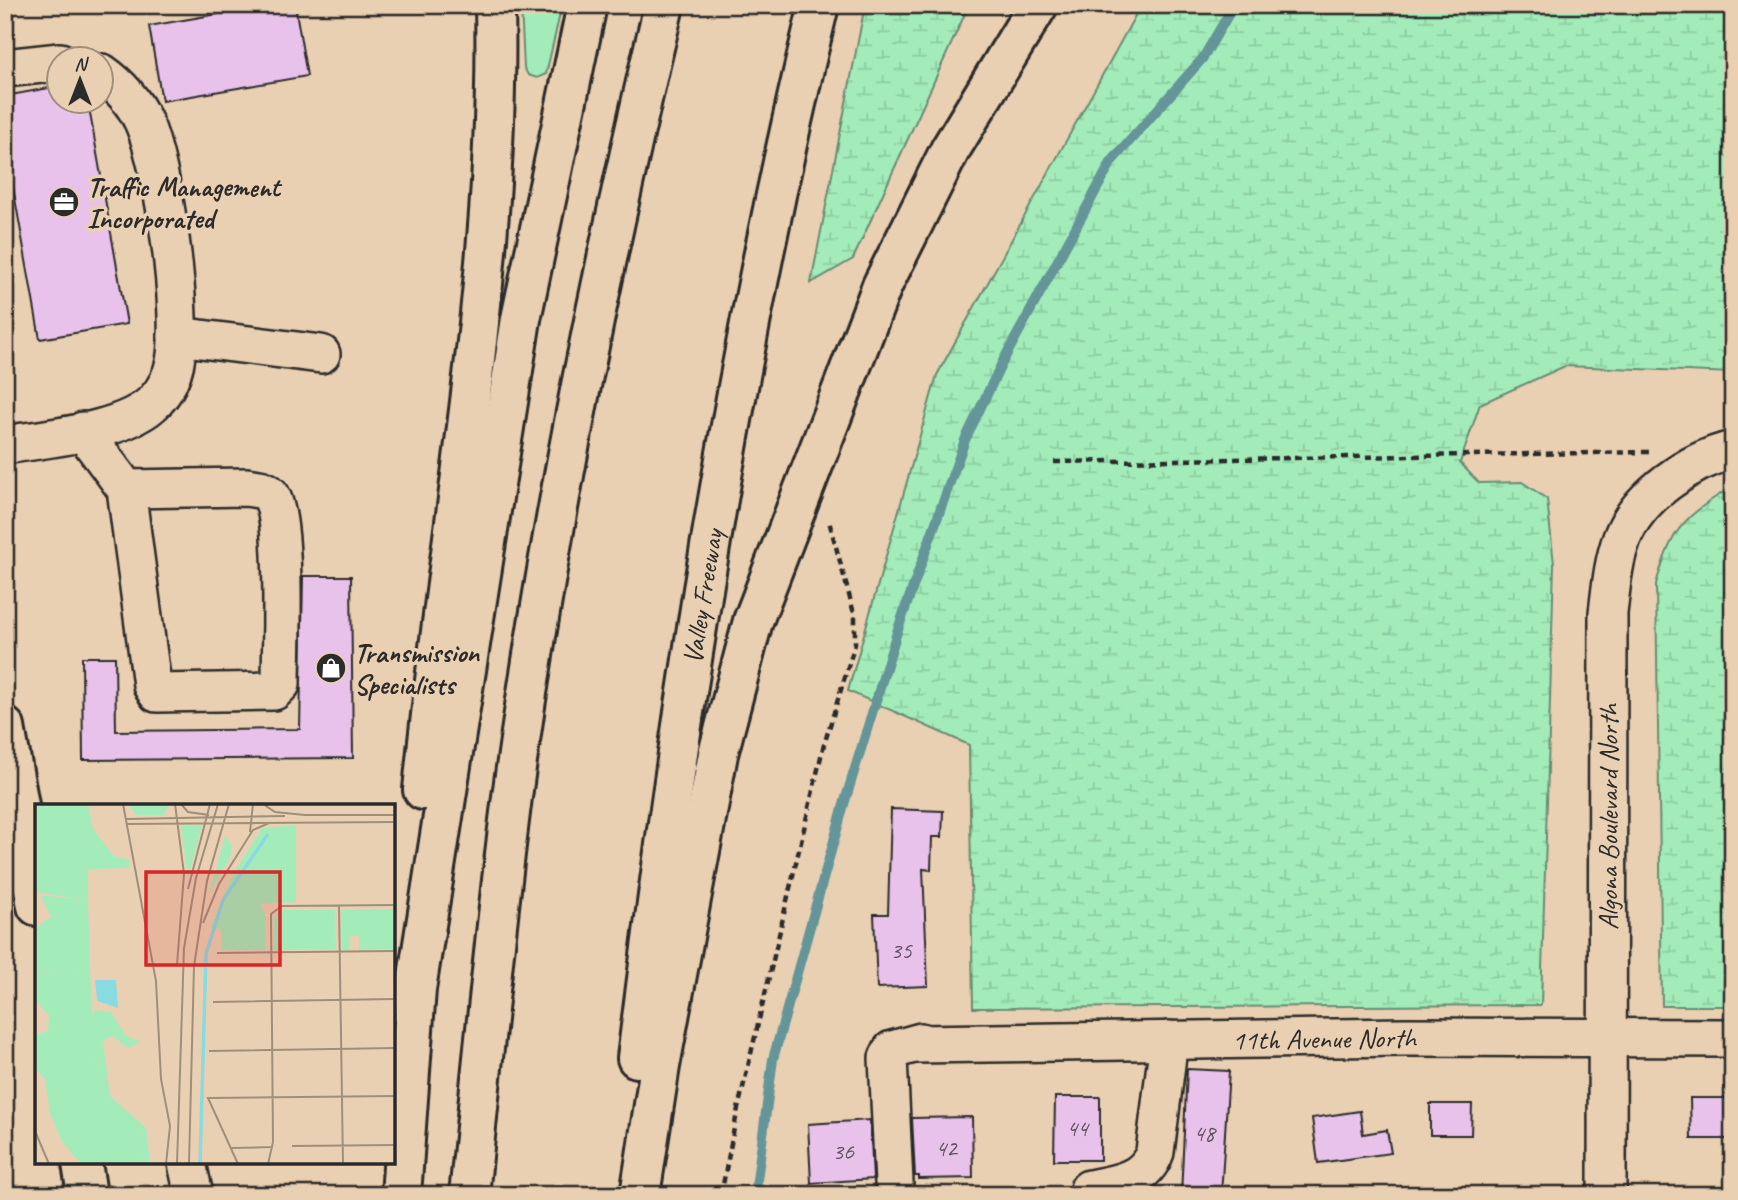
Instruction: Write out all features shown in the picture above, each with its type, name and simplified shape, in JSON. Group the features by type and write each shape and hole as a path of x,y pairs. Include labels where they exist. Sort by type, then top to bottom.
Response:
{"main road":[{"path":"416,989 413,905 423,786 490,208 495,96 495,5"},
{"path":"401,1195 416,989 521,319 587,5"},
{"path":"469,1195 512,796 558,505 599,301 664,5"},
{"name":"Valley Freeway","path":"621,1195 671,784 709,541 748,325 819,5"},
{"path":"640,1195 660,1066 718,754 753,621 882,286 950,150 1038,5"},
{"path":"5,727 35,895"},
{"path":"82,1165 87,1195"}],"street":[{"path":"5,68 46,64"},
{"path":"5,445 113,423 153,403 171,377 177,336 173,269 155,156 133,104 116,85"},
{"path":"177,336 321,354"},
{"path":"83,431 126,489 152,685 157,693 274,691 281,684 281,563 272,498 266,491 247,487 126,489"},
{"name":"Algona Boulevard North","path":"1607,1195 1608,613 1611,579 1622,537 1673,460 1733,450"},
{"name":"11th Avenue North","path":"894,1183 888,1058 892,1050 918,1043 1733,1038"},
{"path":"1089,1189 1138,1176 1150,1166 1155,1152 1169,1040"},
{"path":"187,1165 194,1195"}],"path":[{"path":"1054,463 1673,460"},
{"path":"721,1195 737,1113 824,748 855,644 855,617 826,513"}],"green space":[{"path":"521,5 562,5 546,74 537,78 528,75 524,68"},
{"path":"865,5 969,5 853,259 811,283"},
{"path":"1141,5 1733,5 1733,373 1565,366 1480,404 1460,463 1479,483 1522,482 1547,499 1554,564 1541,1005 973,1008 969,745 848,691 937,375"},
{"path":"1725,491 1733,491 1733,1006 1662,1006 1656,584 1667,552 1679,529 1697,510"}],"building":[{"path":"269,5 295,5 307,76 162,101 149,26"},
{"path":"46,89 46,116 90,116 127,324 40,339 5,142 5,96"},
{"path":"303,576 351,576 353,758 83,760 82,657 115,657 116,731 300,729"},
{"path":"891,809 943,811 942,837 932,837 931,870 923,869 928,986 877,988 874,914 888,914"},
{"path":"1187,1069 1229,1071 1221,1195 1181,1195"},
{"path":"1055,1097 1100,1097 1100,1160 1054,1160"},
{"path":"1690,1098 1733,1098 1733,1139 1691,1139"},
{"path":"1430,1104 1472,1104 1471,1135 1430,1135"},
{"path":"1360,1111 1363,1134 1387,1130 1391,1153 1318,1163 1312,1118"},
{"path":"972,1117 973,1178 919,1179 919,1176 915,1176 912,1118"},
{"path":"870,1120 873,1179 811,1183 808,1124"}],"waterway":[{"path":"755,1195 773,1059 845,801 897,632 965,440 1003,361 1112,161 1203,58 1234,5"}],"place":[{"name":"Traffic Management Incorporated","path":"64,202"},
{"name":"Transmission Specialists","path":"331,668"}]}
